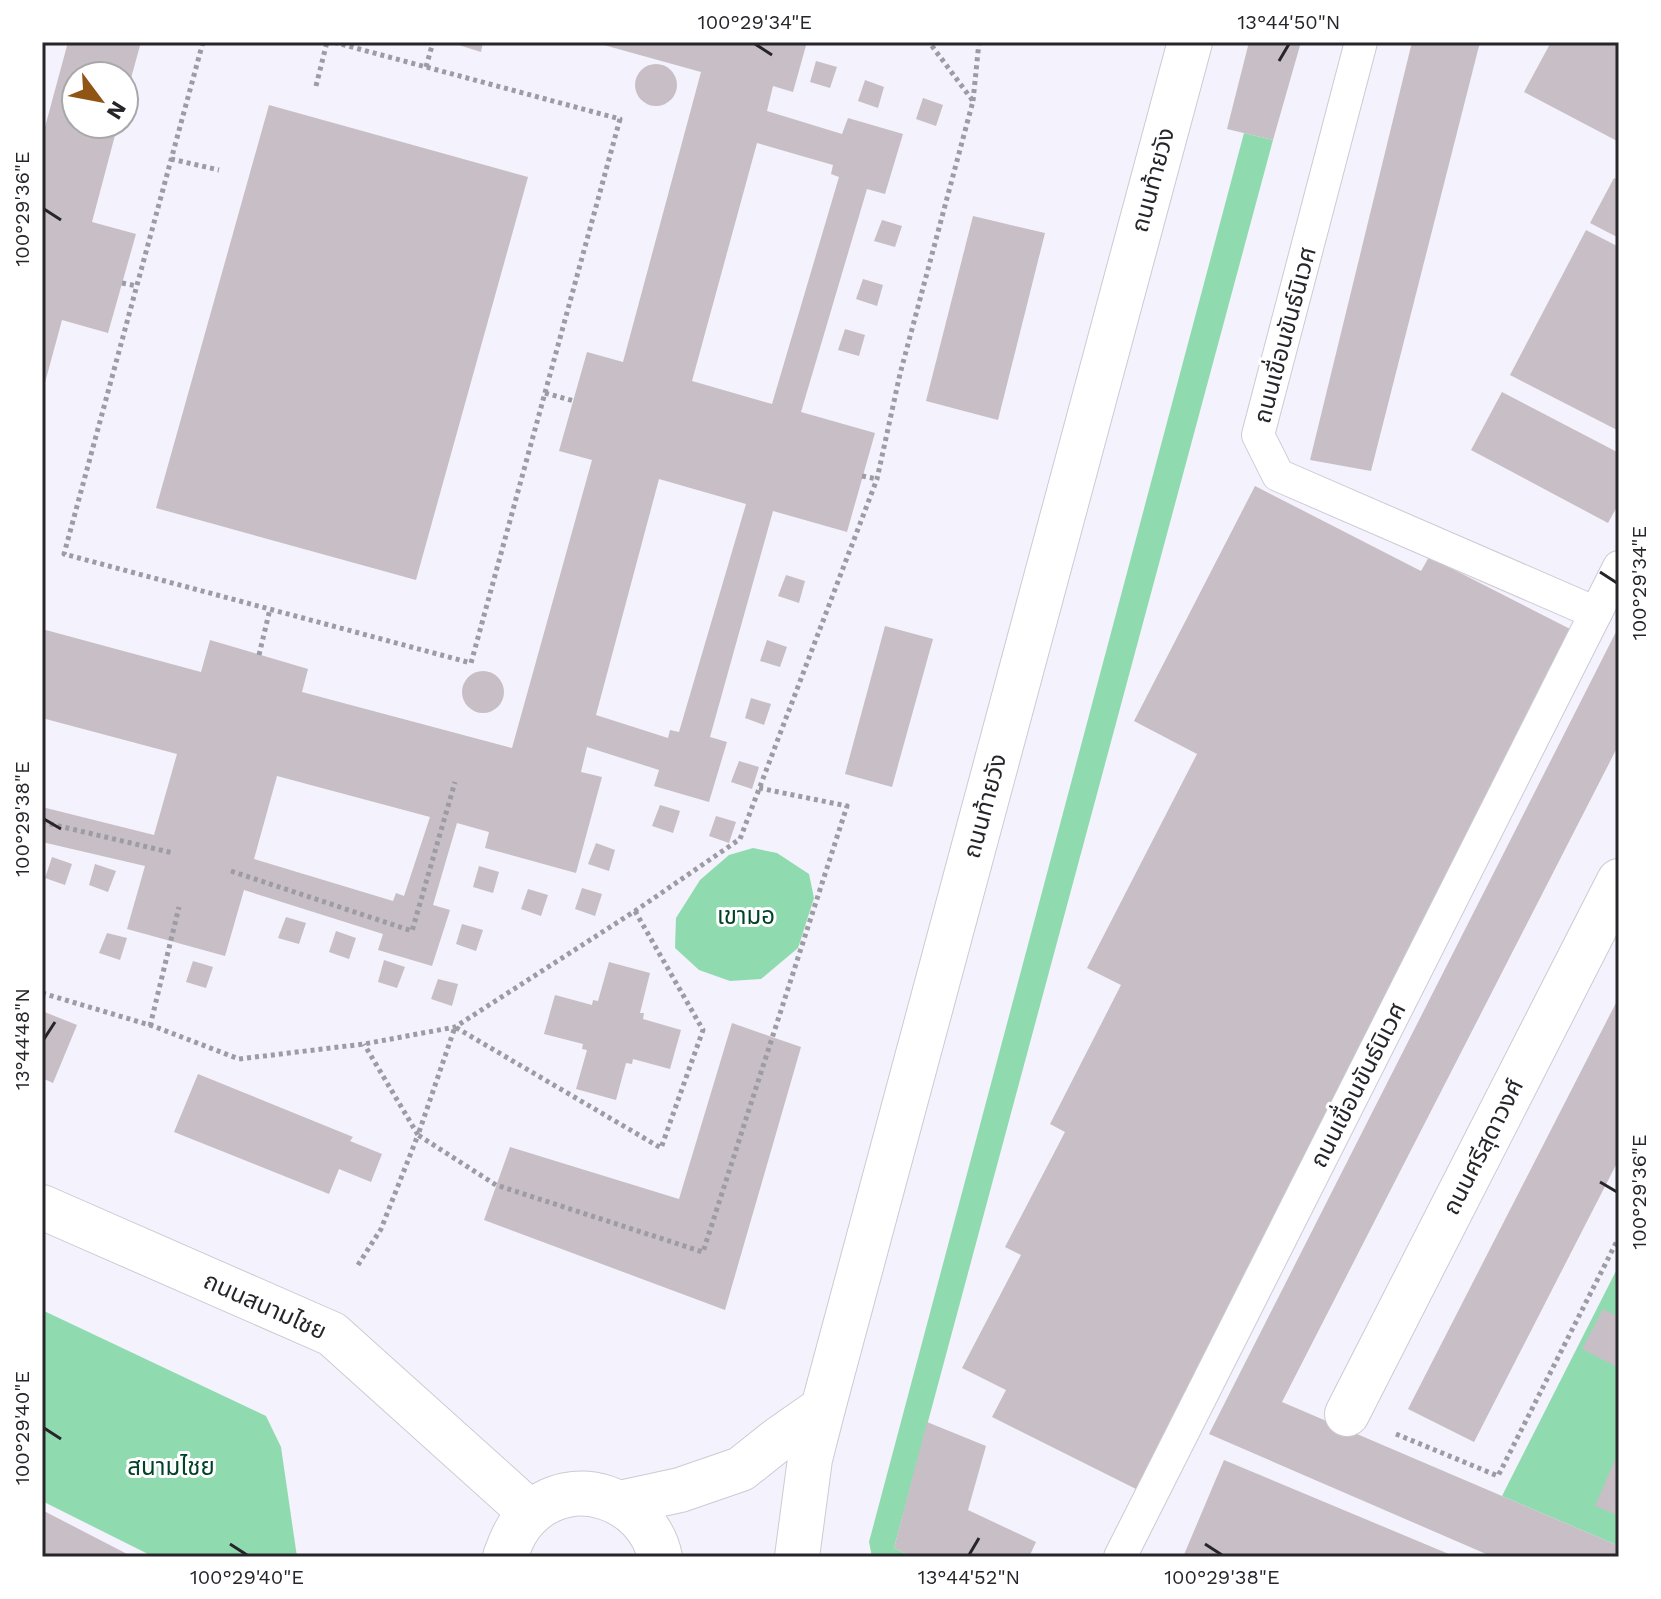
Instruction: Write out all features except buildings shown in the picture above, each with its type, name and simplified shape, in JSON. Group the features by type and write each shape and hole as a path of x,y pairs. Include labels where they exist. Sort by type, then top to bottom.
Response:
{"street":[{"name":"ถนนท้ายวัง","path":"797,1557 810,1459 823,1408 1190,42"},
{"name":"ถนนศรีสุดาวงศ์","path":"1347,1414 1619,881"},
{"name":"ถนนสนามไชย","path":"42,1207 332,1334 531,1513"},
{"path":"620,1503 680,1490 741,1469 823,1408"},
{"path":"505,1557 514,1533 531,1513 552,1500 578,1494 603,1496 620,1503 646,1523 660,1557"}],"lane":[{"name":"ถนนเขื่อนขันธ์นิเวศ","path":"1361,42 1258,435 1278,475 1596,613"},
{"name":"ถนนเขื่อนขันธ์นิเวศ","path":"1120,1557 1619,567"}],"path":[{"path":"203,42 64,554 471,663 620,119 333,42"},
{"path":"316,86 327,42"},
{"path":"426,67 433,42"},
{"path":"929,42 973,101"},
{"path":"42,993 150,1026 239,1059 364,1044 455,1027 740,839 877,479 900,374 973,101 979,42"},
{"path":"171,159 219,170"},
{"path":"122,283 137,286"},
{"path":"545,393 574,401"},
{"path":"862,476 877,479"},
{"path":"259,655 270,609"},
{"path":"231,871 412,931 455,782"},
{"path":"364,1044 418,1135 496,1185 703,1252 847,806 759,788"},
{"path":"42,822 173,853"},
{"path":"150,1026 179,907"},
{"path":"455,1027 661,1148 703,1030 635,911"},
{"path":"358,1265 381,1229 418,1135 455,1027"},
{"path":"1347,1414 1498,1476 1619,1237"}],"green space":[{"path":"1244,133 1273,140 894,1548 913,1557 872,1557 869,1542"},
{"name":"เขามอ","path":"753,848 777,853 809,874 814,898 798,948 761,979 730,981 699,970 675,948 676,918 700,880 729,855"},
{"path":"1619,1265 1619,1546 1502,1496"},
{"name":"สนามไชย","path":"42,1310 266,1416 281,1447 297,1557 154,1557 42,1501"}]}
